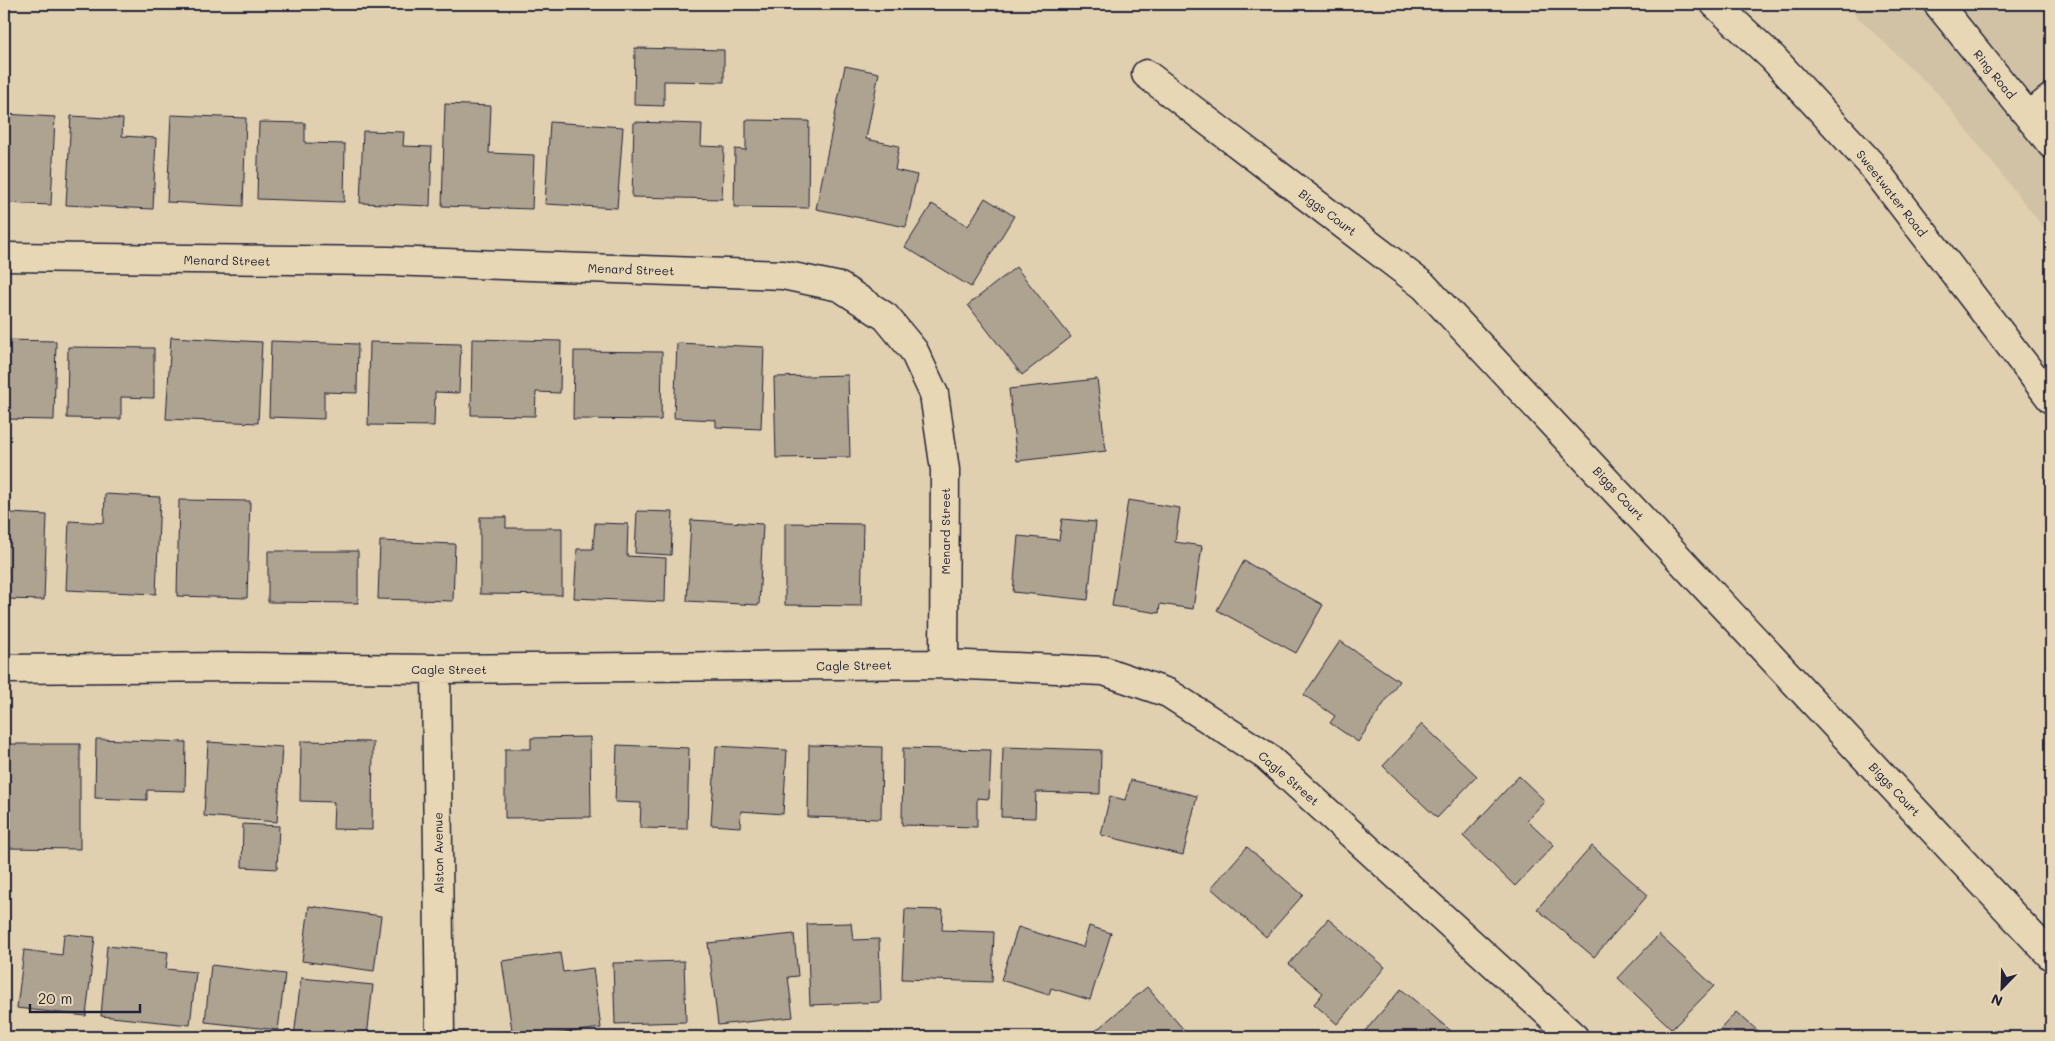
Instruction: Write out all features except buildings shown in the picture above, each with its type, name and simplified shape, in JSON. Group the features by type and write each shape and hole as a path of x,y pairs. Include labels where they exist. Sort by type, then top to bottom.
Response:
{"street":[{"name":"Sweetwater Road","path":"1715,4 1773,58 1870,163 2051,399"},
{"name":"Ring Road","path":"1938,4 2051,144"},
{"name":"Biggs Court","path":"1146,74 1424,286 2051,956"},
{"path":"2029,116 2051,98"},
{"name":"Menard Street","path":"4,257 388,261 773,274 840,287 886,316 914,350 934,394 945,470 944,664"},
{"name":"Cagle Street","path":"4,669 236,667 436,669 944,664 1104,672 1168,693 1266,756 1574,1037"},
{"name":"Alston Avenue","path":"436,669 440,1037"}],"shaded area":[{"path":"1844,4 2051,4 2051,237 1940,96"}]}
